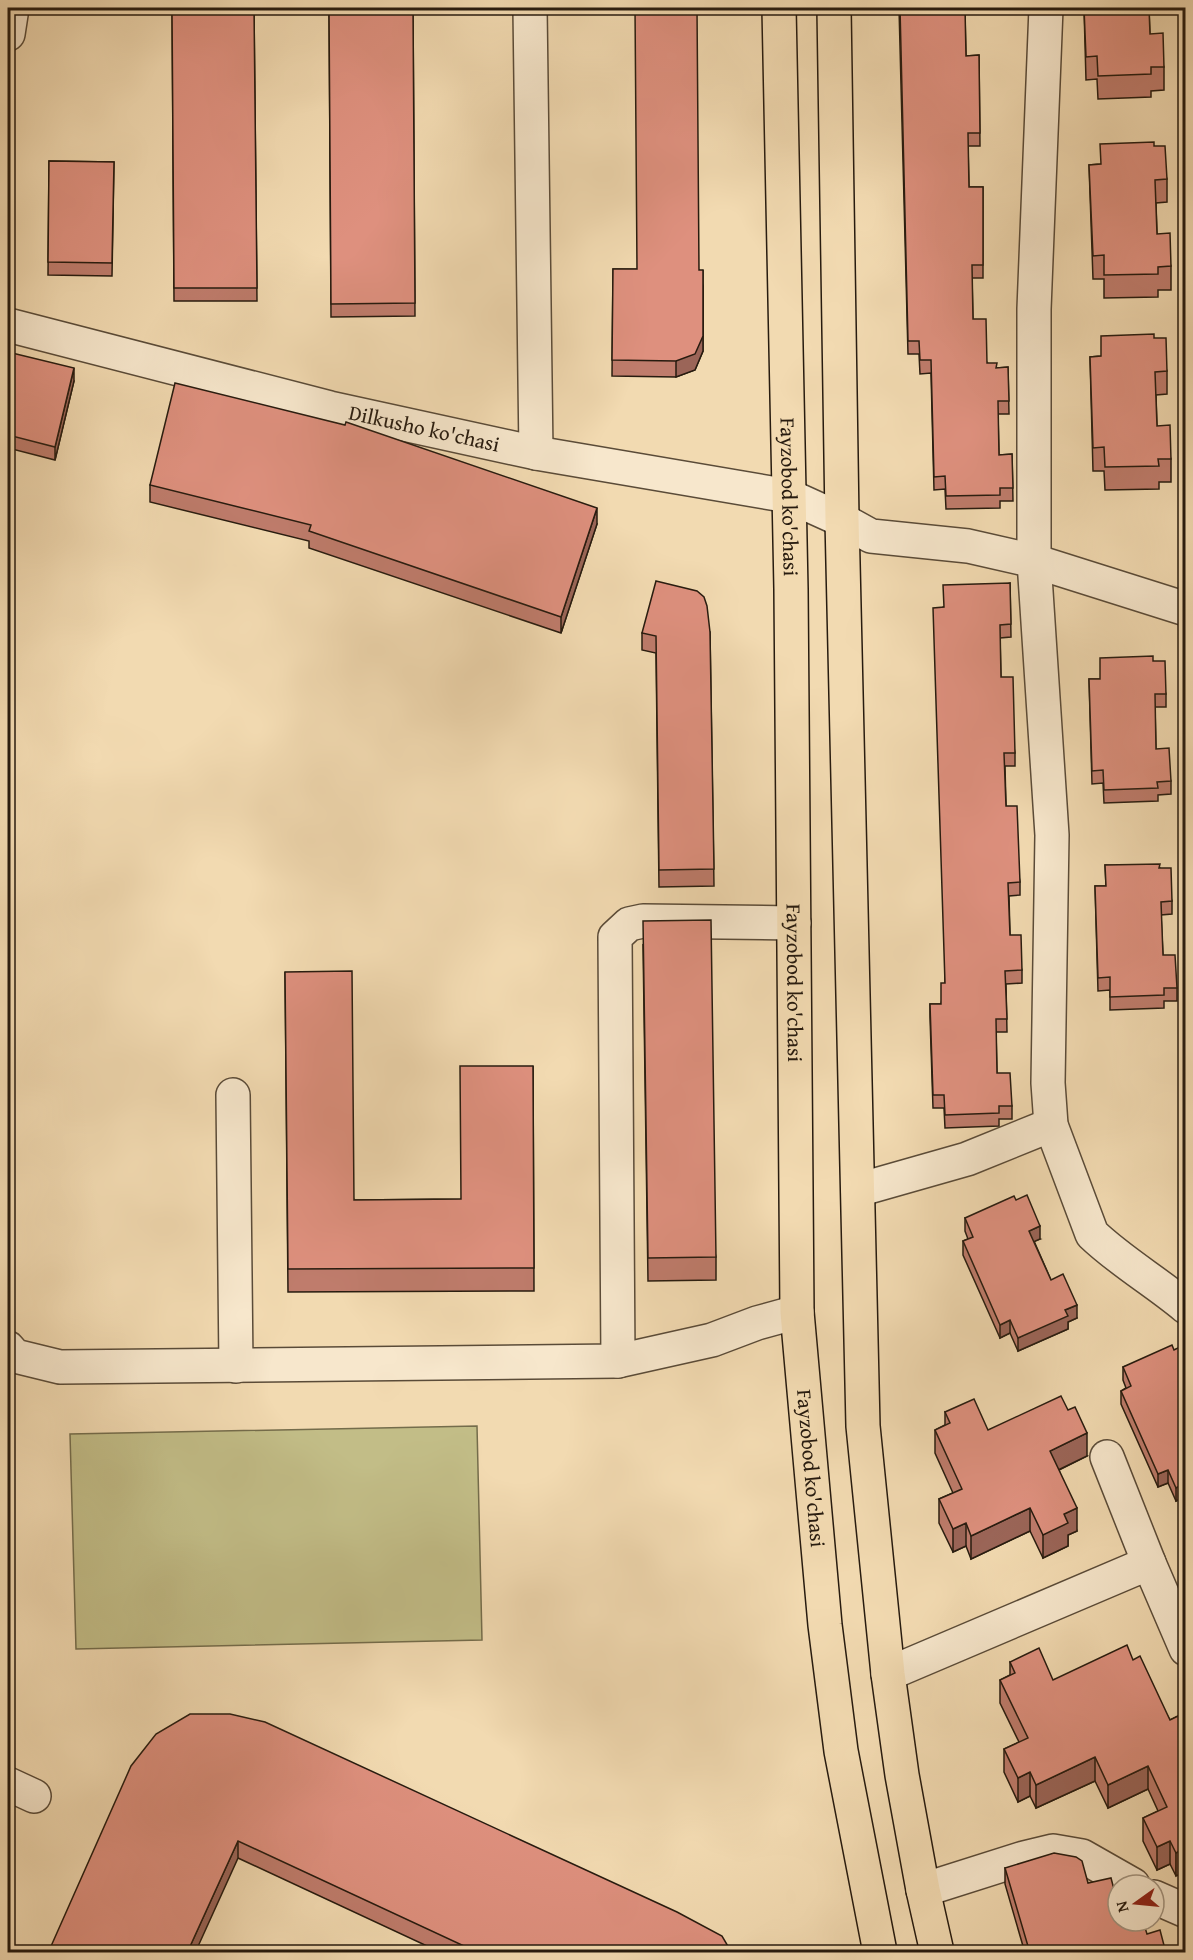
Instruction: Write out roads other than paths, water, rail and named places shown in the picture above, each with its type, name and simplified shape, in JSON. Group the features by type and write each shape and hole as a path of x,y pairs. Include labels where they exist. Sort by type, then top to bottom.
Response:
{"main road":[{"name":"Fayzobod ko'chasi","path":"779,8 789,496 797,1312 825,1625 841,1751 880,1953"},
{"path":"834,8 843,598 863,1426 888,1674 902,1775 937,1953"}],"street":[{"path":"8,33 12,8"},
{"path":"530,8 536,453"},
{"path":"1046,8 1034,309 1034,561 1052,836 1048,1083 1051,1125 1092,1234 1185,1307"},
{"name":"Dilkusho ko'chasi","path":"8,325 330,408 536,453 789,496 871,536 968,546 1034,561 1185,609"},
{"path":"618,1361 615,937 629,924 643,921 794,923"},
{"path":"233,1095 236,1366"},
{"path":"858,1190 967,1159 1051,1125"},
{"path":"8,1348 15,1356 60,1367 618,1361 712,1340 757,1323 797,1312"},
{"path":"1107,1457 1185,1649"},
{"path":"888,1674 1149,1563"},
{"path":"923,1890 1053,1851 1082,1856 1112,1873"},
{"path":"1166,1902 1185,1911"}]}
